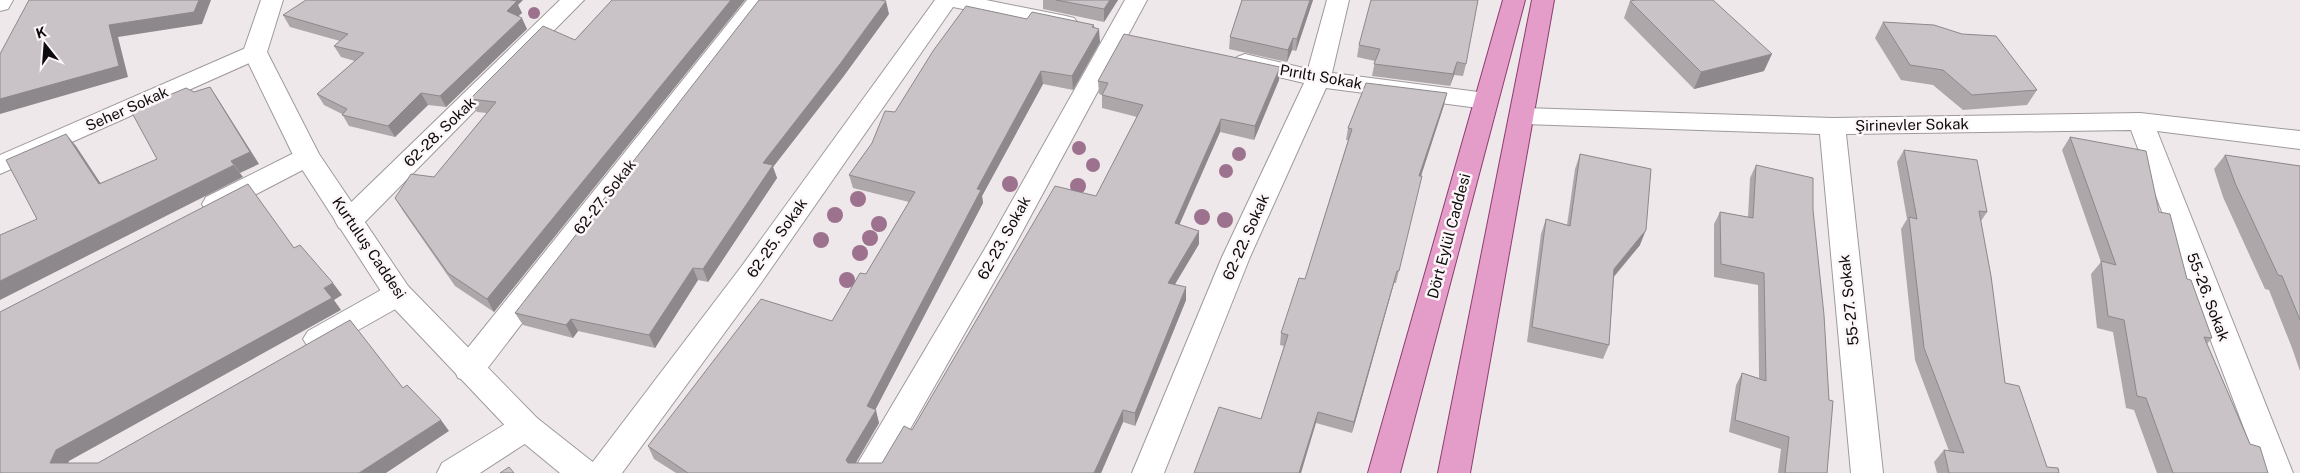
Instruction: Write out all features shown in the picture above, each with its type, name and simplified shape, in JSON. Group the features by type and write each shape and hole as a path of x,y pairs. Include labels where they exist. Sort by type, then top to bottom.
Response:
{"main road":[{"name":"Dört Eylül Caddesi","path":"1384,473 1514,0"},
{"path":"1454,473 1543,0"}],"street":[{"path":"0,4 2,0"},
{"path":"255,52 272,0"},
{"name":"62-28. Sokak","path":"349,220 573,0"},
{"name":"62-27. Sokak","path":"469,369 759,0"},
{"name":"62-25. Sokak","path":"603,473 751,275 946,0"},
{"path":"952,0 1110,32"},
{"name":"62-23. Sokak","path":"868,473 1000,247 1110,32 1136,0"},
{"name":"62-22. Sokak","path":"1148,473 1236,257 1318,79 1338,0"},
{"name":"Kurtuluş Caddesi","path":"255,52 308,157 398,294 526,427 583,473"},
{"name":"Seher Sokak","path":"0,165 255,52"},
{"name":"Pırıltı Sokak","path":"1222,57 1318,79 1486,101"},
{"name":"Şirinevler Sokak","path":"1522,116 1832,126 2140,121 2300,140"},
{"name":"55-26. Sokak","path":"2140,121 2277,473"},
{"name":"55-27. Sokak","path":"1832,126 1867,473"},
{"path":"193,216 308,157"},
{"path":"295,352 398,294"},
{"path":"453,473 526,427"}],"building":[{"path":"29,0 199,0 194,12 109,25 119,66 0,99 0,54"},
{"path":"306,0 510,0 517,1 507,11 522,18 440,96 421,93 388,126 342,115 347,109 317,94 364,53 334,46 348,34 283,15"},
{"path":"612,0 731,0 487,299 448,273 395,198 411,174 434,177 496,102 470,99 543,26 575,40"},
{"path":"759,0 886,1 763,163 773,165 703,269 693,268 649,335 571,319 566,325 515,313"},
{"path":"1056,0 1110,0 1104,9"},
{"path":"1242,0 1310,0 1297,39 1293,38 1288,50 1230,37"},
{"path":"1371,0 1478,0 1466,64 1457,62 1453,74 1374,64 1380,49 1359,45"},
{"path":"1713,0 1772,54 1701,72 1630,1"},
{"path":"966,6 1027,19 1032,12 1094,25 1092,27 1099,29 1072,76 1041,71 977,189 981,190 867,406 876,410 846,460 848,463 882,463 904,426 912,430 1055,186 1096,196 1143,105 1102,95 1108,83 1098,81 1124,34 1280,67 1255,126 1221,119 1175,223 1199,231 1168,283 1186,287 1135,413 1123,410 1094,473 688,473 648,446 761,299 832,321 860,273 866,274 915,192 849,175 872,143 885,111 895,112 933,51"},
{"path":"1883,22 1934,25 1962,34 1996,36 2037,90 1972,95 1943,70 1910,65"},
{"path":"1366,83 1447,93 1419,176 1422,176 1399,271 1397,271 1354,422 1318,412 1299,473 1194,473 1219,407 1261,419 1288,335 1281,333 1299,278 1305,279 1352,129 1348,128"},
{"path":"210,87 250,152 231,161 234,165 0,281 0,235 37,219 6,160 66,134 99,184 157,159 131,111 186,88 194,92"},
{"path":"2070,137 2146,151 2159,212 2170,214 2187,279 2191,280 2212,338 2204,337 2250,444 2260,447 2268,473 2173,473 2146,398 2137,396 2124,320 2108,316 2101,261 2116,265"},
{"path":"1904,150 1977,160 1987,212 1979,211 1991,276 2005,383 2019,386 2047,467 2058,468 2059,473 1949,473 1944,450 1964,453 1924,348 1909,217 1917,219"},
{"path":"1580,154 1651,169 1646,230 1614,269 1609,345 1532,327 1546,219 1570,226"},
{"path":"2225,155 2300,166 2300,320 2282,276 2278,275 2235,183"},
{"path":"1756,165 1813,178 1813,210 1824,315 1829,400 1833,401 1827,473 1785,473 1789,437 1735,420 1742,373 1766,381 1764,273 1721,264 1720,212 1753,218"},
{"path":"248,184 294,248 300,245 333,283 324,288 332,298 56,450 50,463 98,463 350,320 403,388 407,385 441,420 359,473 0,473 0,312"},
{"path":"509,467 514,473 500,473"}]}
